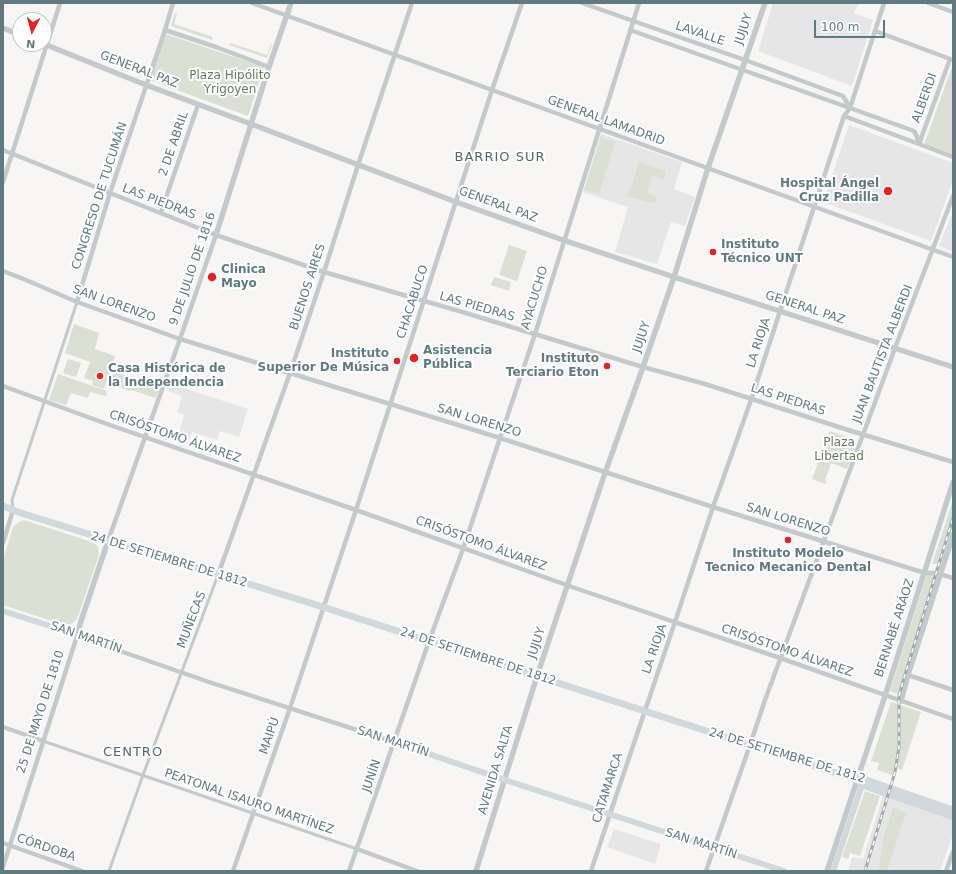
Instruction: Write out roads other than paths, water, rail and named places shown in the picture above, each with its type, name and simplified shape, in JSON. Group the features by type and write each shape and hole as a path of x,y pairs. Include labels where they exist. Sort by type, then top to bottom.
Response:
{"main road":[{"name":"24 DE SETIEMBRE DE 1812","path":"3,506 108,541 323,607 750,745 860,782 953,817"},
{"name":"SAN MARTÍN","path":"3,611 69,632 77,636"},
{"name":"SAN MARTÍN","path":"394,742 504,780 784,871"},
{"name":"24 DE SETIEMBRE DE 1812","path":"860,782 866,780 953,810"},
{"path":"833,871 860,782"}],"street":[{"path":"52,25 60,3"},
{"name":"CONGRESO DE TUCUMÁN","path":"13,510 12,500 77,302 110,193 173,3"},
{"name":"GENERAL LAMADRID","path":"252,3 953,257"},
{"name":"9 DE JULIO DE 1816","path":"108,541 216,235 269,67 291,3"},
{"name":"BUENOS AIRES","path":"218,575 290,373 412,3"},
{"name":"CHACABUCO","path":"323,607 391,404 492,90 522,3"},
{"name":"LAVALLE","path":"582,3 746,60 843,96 850,108"},
{"name":"AYACUCHO","path":"429,642 463,548 535,334 563,240 639,3"},
{"name":"JUJUY","path":"537,676 674,277 708,168 765,3"},
{"name":"LA RIOJA","path":"644,711 751,400 844,116 850,108 884,3"},
{"path":"928,3 942,5 953,12"},
{"path":"165,30 269,67"},
{"name":"LAVALLE","path":"630,30 914,131 919,144"},
{"path":"875,31 951,60"},
{"name":"GENERAL PAZ","path":"52,48 146,86 251,124 456,202 563,240 780,312 953,367"},
{"path":"3,182 43,52"},
{"name":"ALBERDI","path":"919,144 951,60"},
{"name":"2 DE ABRIL","path":"161,212 198,105"},
{"path":"844,116 953,157"},
{"name":"LAS PIEDRAS","path":"3,150 216,235 324,272 705,384 751,400 953,462"},
{"name":"JUAN BAUTISTA ALBERDI","path":"706,871 780,658 953,196"},
{"name":"SAN LORENZO","path":"3,271 77,302 180,339 500,438 824,542 925,573 936,573 953,578"},
{"name":"CRISÓSTOMO ÁLVAREZ","path":"3,386 568,586 953,719"},
{"name":"BERNABÉ ARÁOZ","path":"827,871 860,782 885,696 953,482"},
{"path":"3,543 13,510"},
{"path":"901,701 953,535"},
{"name":"25 DE MAYO DE 1810","path":"3,867 108,541"},
{"name":"MUÑECAS","path":"109,871 218,575"},
{"name":"MAIPÚ","path":"233,871 290,708 323,607"},
{"name":"SAN MARTÍN","path":"77,636 209,682 394,742"},
{"name":"JUNÍN","path":"349,871 429,642"},
{"path":"908,675 953,690"},
{"name":"AVENIDA SALTA","path":"476,871 537,676"},
{"name":"CATAMARCA","path":"591,871 644,711"},
{"path":"3,727 43,741"},
{"name":"PEATONAL ISAURO MARTÍNEZ","path":"43,741 357,849"},
{"name":"CÓRDOBA","path":"3,843 82,871"},
{"path":"357,849 417,871"},
{"path":"946,871 953,852"}],"railway":[{"path":"865,871 895,772 899,747 899,696 953,518"}],"place":[{"name":"Hospital Ángel Cruz Padilla","path":"888,191"},
{"name":"Instituto Técnico UNT","path":"713,252"},
{"name":"Clinica Mayo","path":"212,277"},
{"name":"Asistencia Pública","path":"414,358"},
{"name":"Instituto Superior De Música","path":"397,361"},
{"name":"Instituto Terciario Eton","path":"607,366"},
{"name":"Casa Histórica de la Independencia","path":"100,376"},
{"name":"Instituto Modelo Tecnico Mecanico Dental","path":"788,540"}],"district":[{"name":"BARRIO SUR","path":"500,158"},
{"name":"CENTRO","path":"133,753"}],"park label":[{"name":"Plaza Hipólito Yrigoyen","path":"230,83"},
{"name":"Plaza Libertad","path":"839,450"}]}
